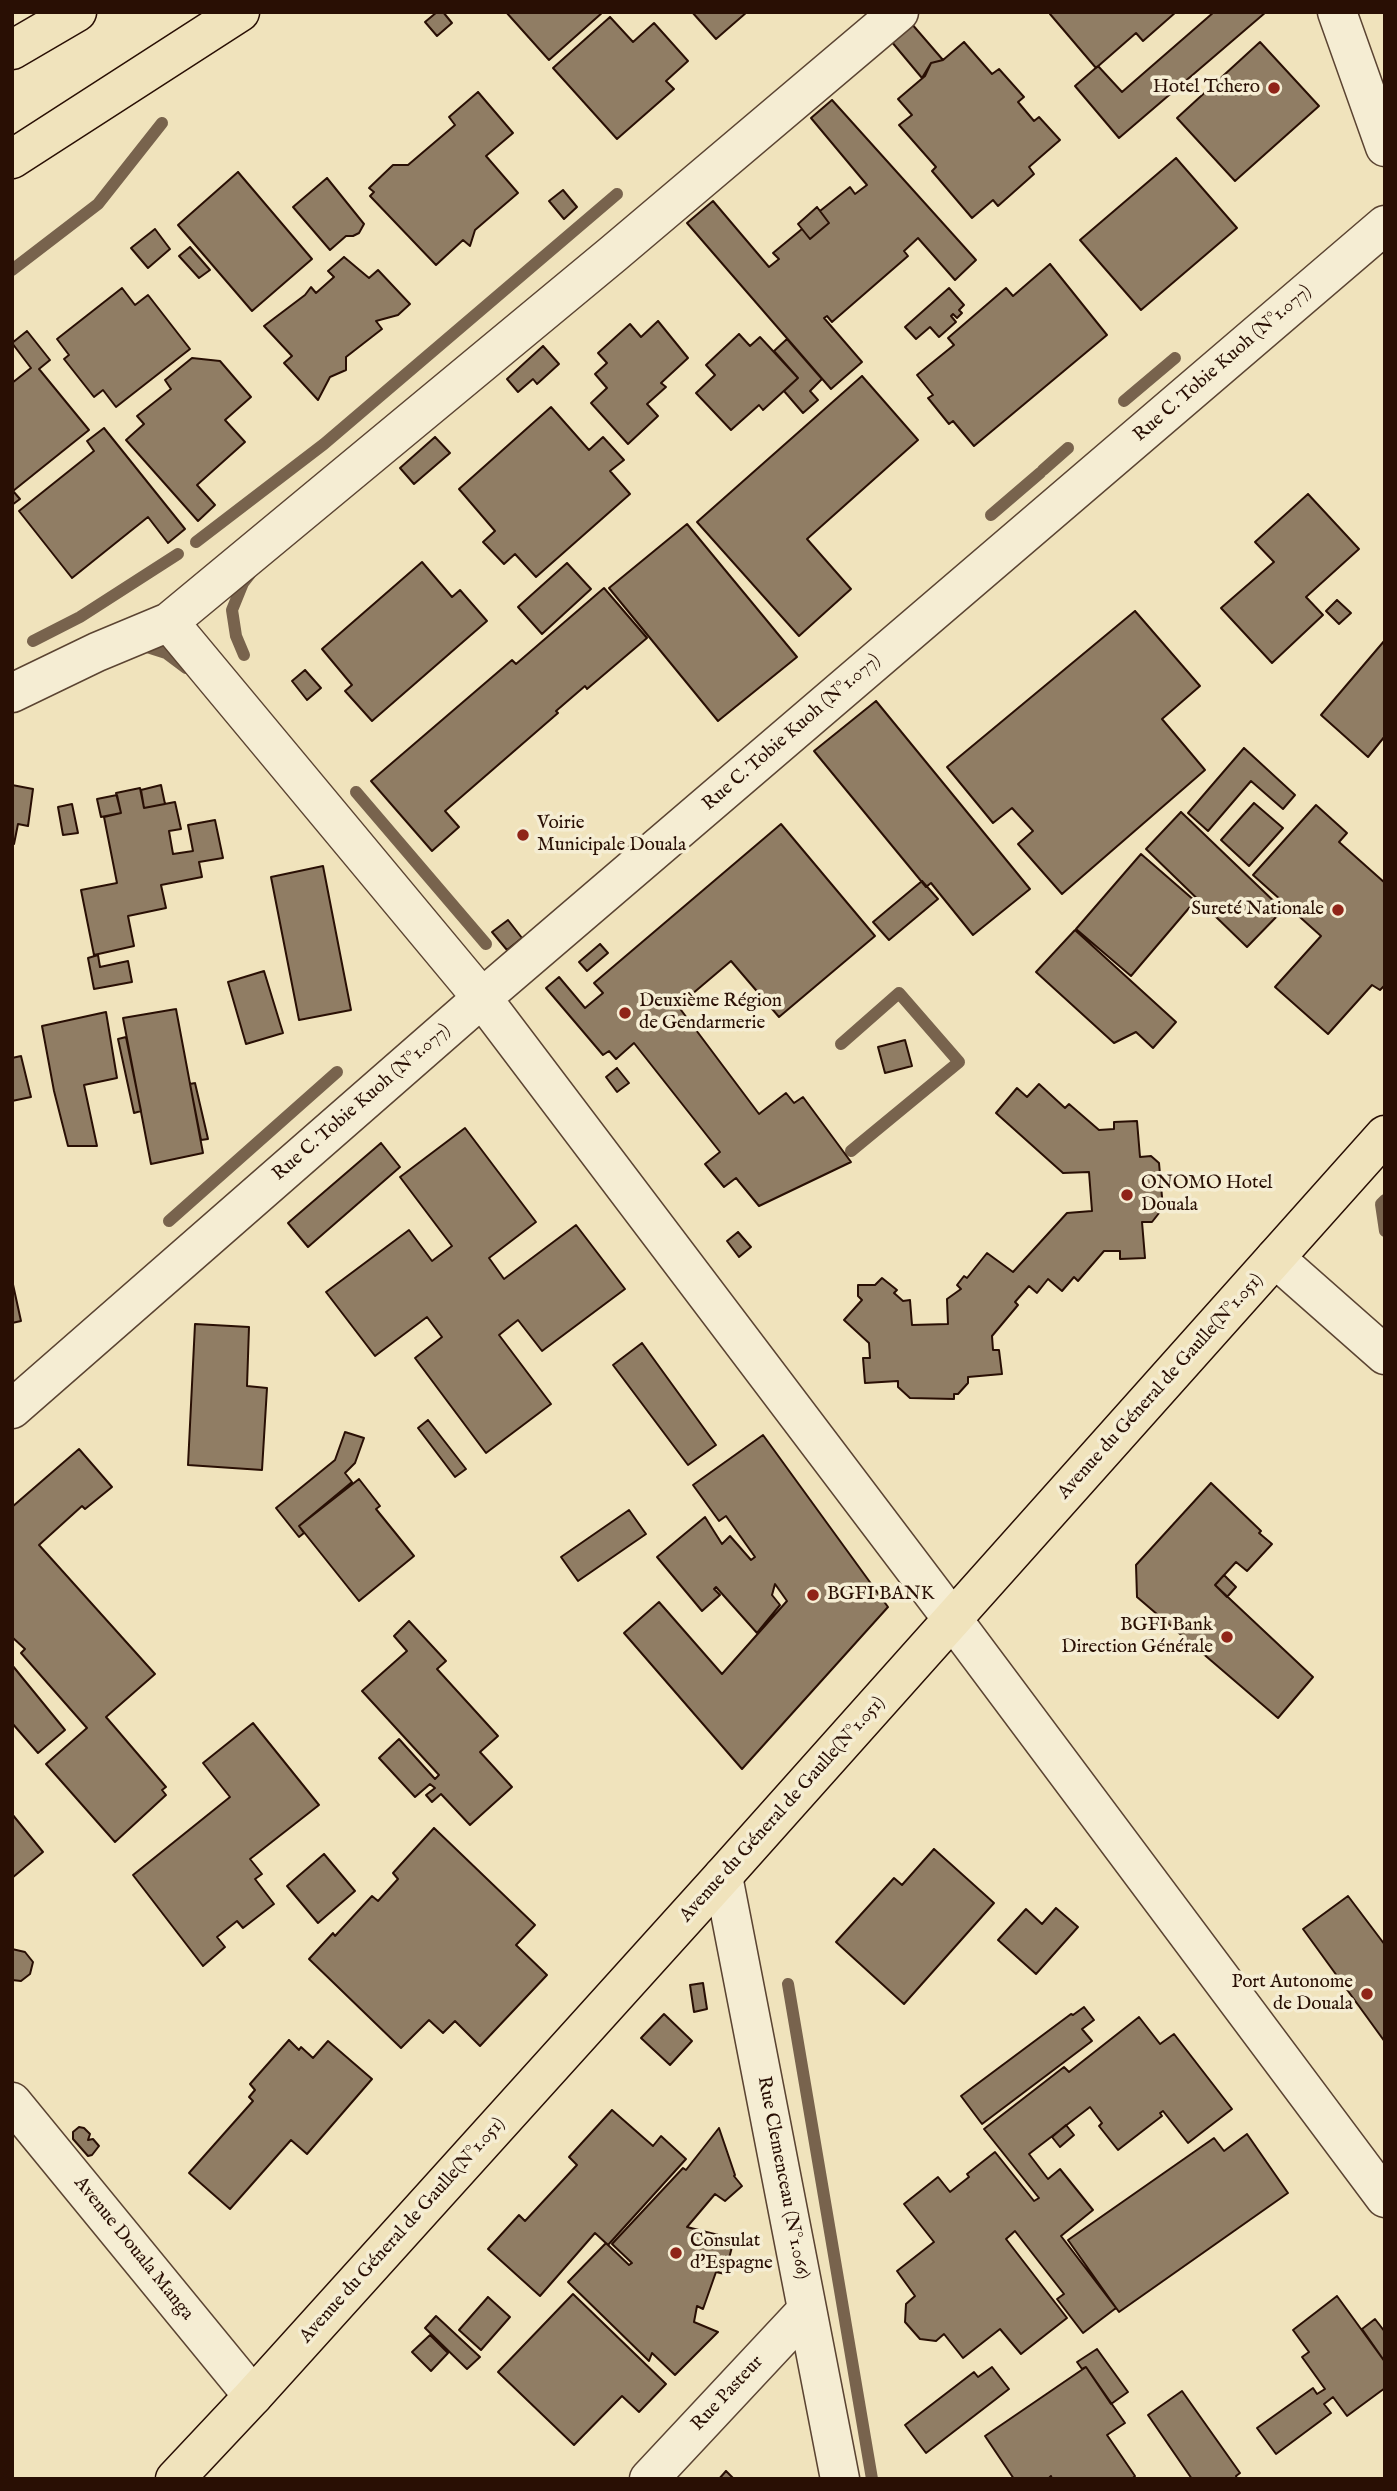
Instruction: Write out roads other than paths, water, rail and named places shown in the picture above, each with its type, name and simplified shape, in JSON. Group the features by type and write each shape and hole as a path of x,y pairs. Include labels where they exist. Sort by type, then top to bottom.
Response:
{"main road":[{"path":"12,50 77,12"},
{"path":"12,159 240,12"},
{"name":"Avenue du Géneral de Gaulle(N°1.051)","path":"175,2479 723,1876 1385,1135"}],"street":[{"path":"12,693 97,652 169,622 613,254 898,12"},
{"path":"1337,12 1385,147"},
{"name":"Rue C. Tobie Kuoh (N°1.077)","path":"12,1409 482,998 1385,225"},
{"path":"169,622 482,998 953,1620 1385,2198"},
{"path":"1275,1258 1385,1355"},
{"name":"Rue Clemenceau (N°1.066)","path":"723,1876 840,2479"},
{"name":"Avenue Douala Manga","path":"12,2102 253,2396"},
{"name":"Rue Pasteur","path":"649,2479 807,2310"}],"waterway":[{"path":"12,270 98,204 162,123"},
{"path":"196,542 324,444 617,194"},
{"path":"1124,401 1175,358"},
{"path":"1043,470 1068,448"},
{"path":"991,515 1040,473"},
{"path":"33,641 80,617 178,554"},
{"path":"244,655 236,636 232,610 243,583 250,574"},
{"path":"141,645 166,653 186,668"},
{"path":"356,792 486,944"},
{"path":"841,1044 899,993 959,1062 851,1151"},
{"path":"169,1221 337,1072"},
{"path":"1385,1200 1381,1204 1385,1231"},
{"path":"788,1984 872,2479"}],"place":[{"name":"Hotel Tchero","path":"1274,88"},
{"name":"Voirie Municipale Douala","path":"523,835"},
{"name":"Sureté Nationale","path":"1338,910"},
{"name":"Deuxième Région de Gendarmerie","path":"625,1013"},
{"name":"ONOMO Hotel Douala","path":"1127,1195"},
{"name":"BGFI BANK","path":"813,1595"},
{"name":"BGFI Bank Direction Générale","path":"1227,1637"},
{"name":"Port Autonome de Douala","path":"1367,1994"},
{"name":"Consulat d'Espagne","path":"676,2253"}]}
